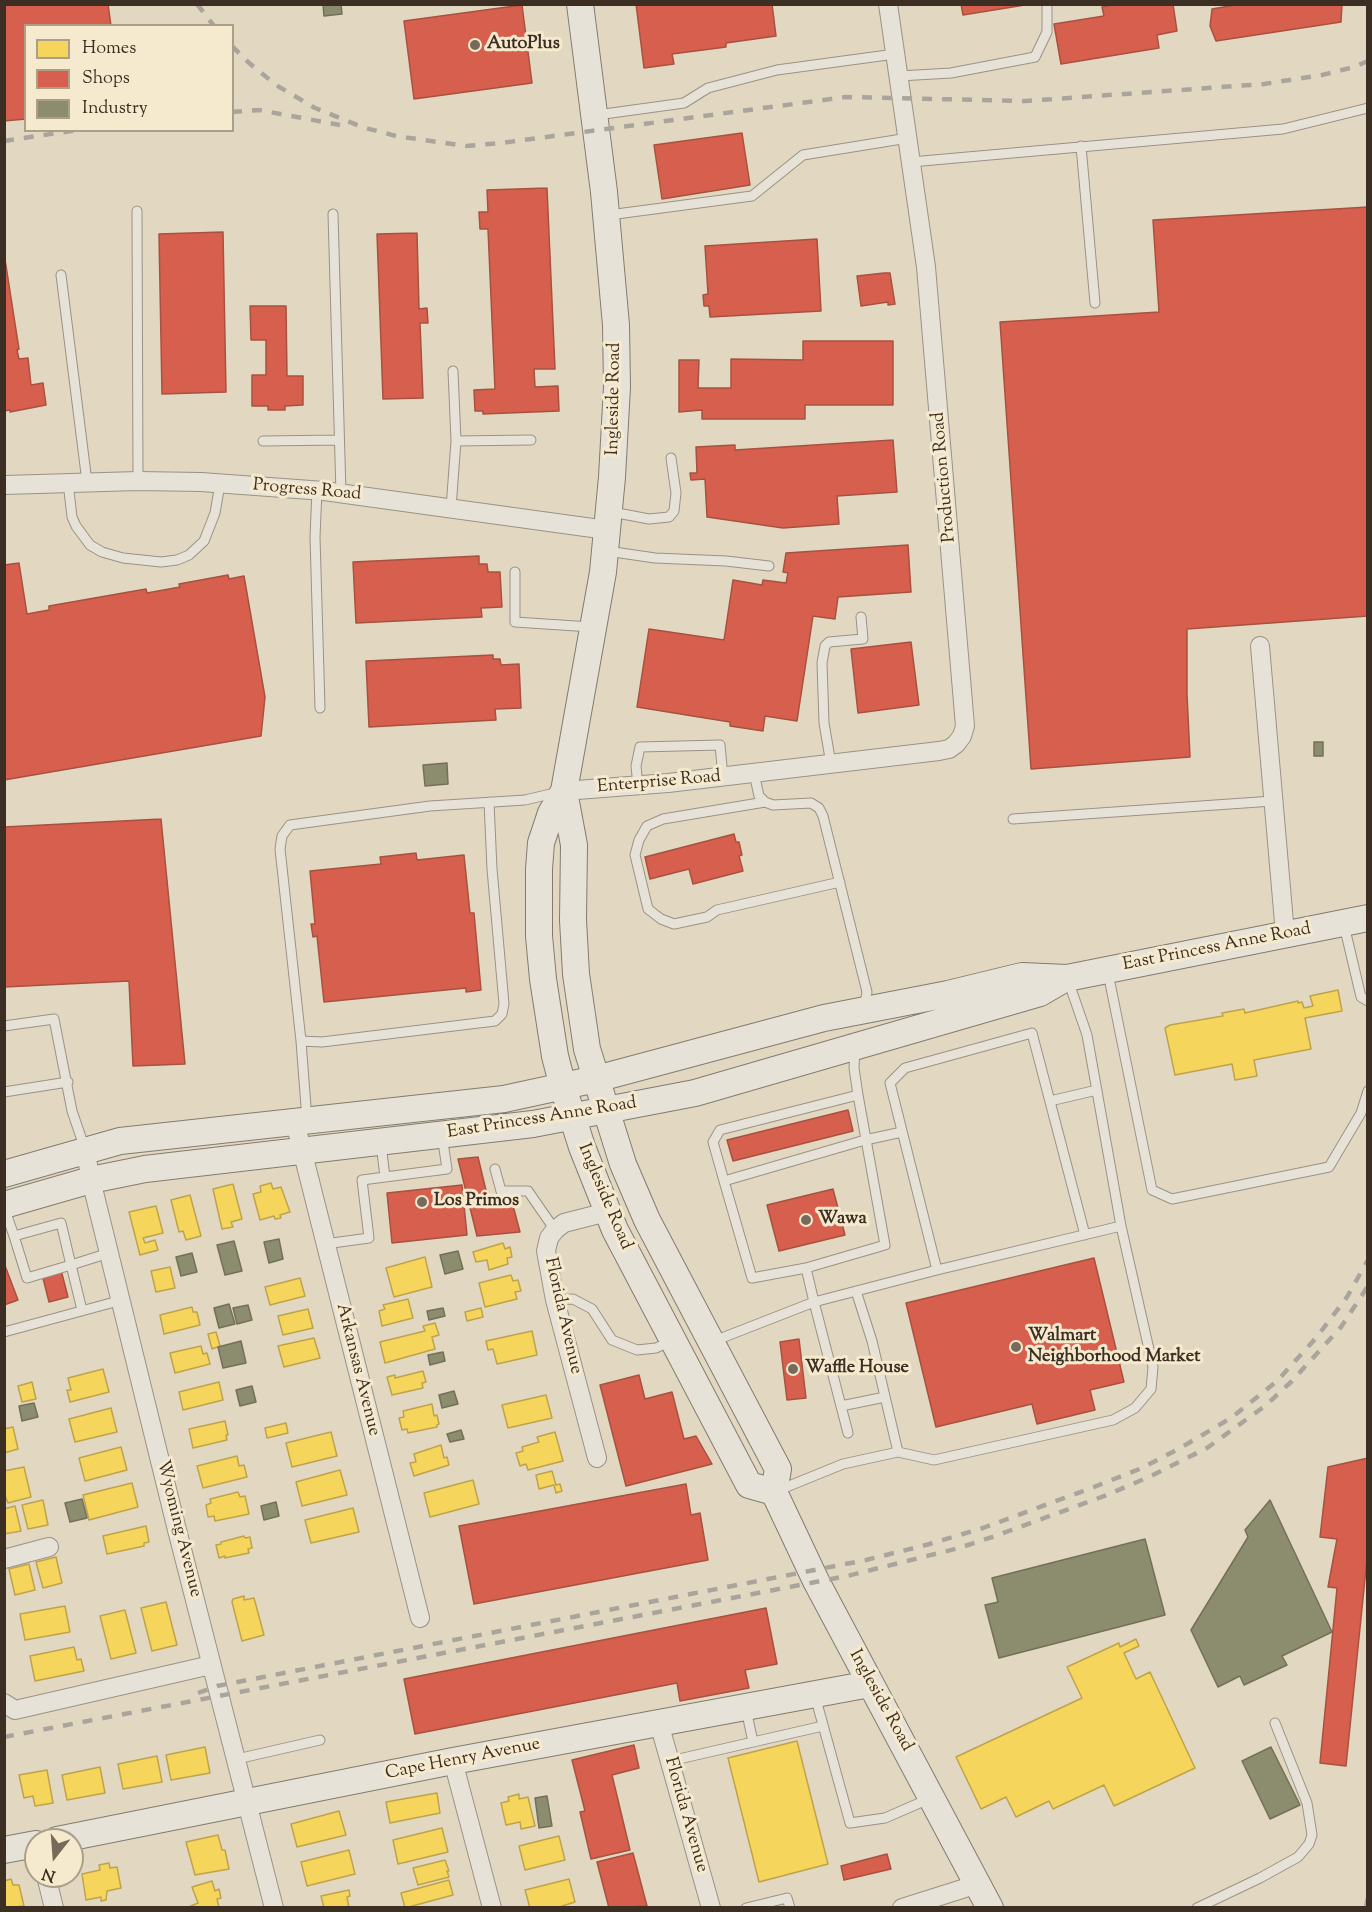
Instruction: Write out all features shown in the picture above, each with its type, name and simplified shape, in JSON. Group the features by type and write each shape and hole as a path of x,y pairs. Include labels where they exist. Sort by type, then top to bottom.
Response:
{"street":[{"name":"Ingleside Road","path":"580,4 606,216 616,325 617,387 607,531 594,628 564,791 551,813 541,843 539,936 543,979 555,1056 563,1087 607,1212 749,1485 774,1492"},
{"name":"Production Road","path":"754,773 949,749 962,736 964,726 926,267 888,4"},
{"name":"Progress Road","path":"4,485 138,481 317,490 607,531"},
{"path":"1260,646 1285,934"},
{"name":"Enterprise Road","path":"564,791 638,786 754,773"},
{"name":"Ingleside Road","path":"564,791 574,845 573,920 576,974 584,1033 623,1164 647,1220 778,1469 774,1492 816,1581 990,1908"},
{"name":"East Princess Anne Road","path":"4,1174 85,1149 120,1141 504,1099 596,1079 824,1018 948,994 1022,976 1067,978 1356,920"},
{"name":"East Princess Anne Road","path":"4,1206 91,1180 145,1169 573,1117 695,1093 1040,993 1067,978"},
{"name":"Arkansas Avenue","path":"301,1121 302,1151 420,1618"},
{"name":"Wyoming Avenue","path":"85,1149 109,1253 274,1908"},
{"name":"Florida Avenue","path":"597,1458 555,1300 546,1251 549,1238 564,1223 607,1212"},
{"path":"4,1559 49,1547"},
{"path":"4,1703 15,1710 212,1665"},
{"name":"Cape Henry Avenue","path":"84,1835 453,1761 870,1684"},
{"name":"Florida Avenue","path":"659,1723 711,1908"},
{"path":"453,1761 492,1908"},
{"path":"4,1850 24,1846"},
{"path":"902,1908 978,1884"},
{"path":"49,1888 54,1908"}],"lane":[{"path":"899,76 951,73 1035,57 1047,32 1047,4"},
{"path":"595,115 684,103 708,88 777,70 895,54"},
{"path":"911,162 1283,129 1368,108"},
{"path":"606,216 752,196 802,155 908,138"},
{"path":"1082,146 1095,303"},
{"path":"136,211 138,481"},
{"path":"333,214 341,493"},
{"path":"61,275 87,482"},
{"path":"451,508 456,441 453,371"},
{"path":"263,441 339,440"},
{"path":"456,441 531,440"},
{"path":"607,531 649,519 669,517 674,511 676,493 671,458"},
{"path":"68,483 76,526 90,545 102,552 123,558 161,562 177,560 189,555 204,541 215,513 220,484"},
{"path":"317,490 315,548 320,708"},
{"path":"607,531 655,558 726,561 769,566"},
{"path":"515,572 515,622 594,628"},
{"path":"831,764 824,723 822,663 825,646 829,642 862,639 861,617"},
{"path":"638,786 636,766 640,747 720,745 723,777"},
{"path":"754,773 759,796 765,802 773,805 811,803 819,808 824,816 867,992 864,1010"},
{"path":"301,1121 301,1041 280,849 282,836 290,825 430,806 525,800 564,791"},
{"path":"1013,819 1273,801"},
{"path":"301,1041 322,1042 495,1021 502,1014 504,1004 492,869 489,802"},
{"path":"765,802 663,819 647,826 639,840 635,855 648,909 661,919 674,924 707,917 717,910 840,882"},
{"path":"1356,920 1354,967 1361,997 1368,1001"},
{"path":"1107,970 1152,1190 1172,1199 1329,1167 1361,1113 1368,1091"},
{"path":"774,1492 843,1464 897,1452 934,1460 1113,1420 1135,1408 1151,1389 1153,1366 1121,1226 1087,1035 1067,978"},
{"path":"4,1026 54,1019 72,1111 85,1149"},
{"path":"937,1270 890,1083 904,1068 1032,1033 1085,1235"},
{"path":"855,1048 854,1068 858,1095 885,1245 806,1268 752,1278 713,1142 720,1130 858,1095"},
{"path":"4,1092 68,1082"},
{"path":"1050,1101 1097,1090"},
{"path":"724,1181 865,1140 902,1132"},
{"path":"325,1244 369,1238 362,1180 447,1169 442,1134"},
{"path":"381,1142 385,1177"},
{"path":"495,1168 501,1191 528,1191 555,1230"},
{"path":"4,1206 14,1236 25,1256 27,1278 109,1253"},
{"path":"14,1236 61,1223 82,1310"},
{"path":"712,1342 814,1302 1121,1226"},
{"path":"806,1268 849,1433"},
{"path":"856,1291 872,1341 897,1452"},
{"path":"555,1300 573,1299 592,1310 612,1340 637,1350 656,1348 673,1340"},
{"path":"4,1332 122,1300"},
{"path":"841,1406 885,1396"},
{"path":"814,1695 850,1823 885,1818 933,1798"},
{"path":"746,1707 753,1742"},
{"path":"1197,1908 1298,1857 1309,1844 1312,1835 1307,1803 1275,1723"},
{"path":"670,1761 823,1726"},
{"path":"237,1759 320,1740"},
{"path":"746,1908 787,1898 790,1908"}],"building: Homes":[{"path":"1338,990 1342,1011 1305,1018 1311,1049 1254,1060 1257,1076 1235,1080 1232,1064 1175,1075 1165,1028 1170,1025 1223,1016 1222,1013 1244,1009 1245,1013 1298,1001 1298,1003 1302,1002 1304,1008 1313,1006 1310,996"},
{"path":"271,1183 273,1189 281,1187 290,1212 280,1215 281,1218 275,1219 274,1216 260,1220 253,1194 261,1192 260,1186"},
{"path":"233,1184 242,1219 231,1222 233,1227 222,1229 213,1189"},
{"path":"190,1195 201,1236 186,1240 183,1231 179,1232 171,1200"},
{"path":"156,1206 163,1233 143,1238 145,1243 155,1240 158,1250 140,1255 129,1212"},
{"path":"503,1243 505,1249 510,1247 512,1257 507,1258 508,1264 489,1270 487,1260 476,1262 473,1252"},
{"path":"425,1257 432,1287 394,1297 386,1268"},
{"path":"170,1267 175,1288 156,1292 151,1271"},
{"path":"511,1275 513,1281 518,1280 521,1291 515,1292 517,1299 485,1307 479,1283"},
{"path":"300,1278 305,1296 270,1305 265,1287"},
{"path":"408,1299 413,1318 382,1326 379,1311 385,1309 383,1305"},
{"path":"192,1307 193,1312 197,1312 200,1325 164,1334 160,1315"},
{"path":"481,1308 483,1317 467,1321 465,1312"},
{"path":"308,1309 313,1328 283,1335 278,1316"},
{"path":"435,1323 439,1335 432,1337 435,1349 385,1363 380,1342 425,1331 423,1326"},
{"path":"532,1331 537,1355 497,1364 493,1349 488,1350 486,1341"},
{"path":"216,1332 220,1346 212,1349 208,1334"},
{"path":"314,1338 320,1358 284,1367 278,1346"},
{"path":"201,1346 203,1354 207,1353 210,1364 175,1373 170,1353"},
{"path":"103,1369 109,1392 70,1402 67,1390 71,1390 68,1378"},
{"path":"423,1371 426,1382 422,1383 423,1388 392,1395 387,1377 395,1375 395,1378"},
{"path":"32,1382 36,1399 22,1402 18,1386"},
{"path":"219,1382 223,1400 183,1410 179,1392"},
{"path":"546,1395 552,1418 508,1428 502,1405"},
{"path":"432,1404 434,1416 437,1415 439,1424 437,1427 408,1433 407,1429 402,1430 399,1418 404,1417 403,1411"},
{"path":"111,1408 117,1432 75,1442 69,1419"},
{"path":"225,1421 227,1440 193,1448 189,1429"},
{"path":"286,1423 288,1433 267,1438 265,1428"},
{"path":"13,1427 18,1449 4,1453 4,1429"},
{"path":"331,1432 337,1456 292,1467 286,1443"},
{"path":"555,1432 563,1461 528,1470 526,1464 520,1466 516,1453 523,1451 522,1447 539,1442 537,1437"},
{"path":"441,1445 444,1458 447,1457 449,1465 414,1476 410,1463 416,1462 414,1454"},
{"path":"121,1447 127,1470 85,1481 79,1458"},
{"path":"237,1456 239,1466 244,1465 247,1477 203,1488 197,1466"},
{"path":"24,1467 31,1497 8,1503 4,1493 4,1471"},
{"path":"340,1470 347,1495 302,1506 296,1482"},
{"path":"552,1471 556,1485 560,1484 562,1491 556,1493 554,1485 539,1489 536,1475"},
{"path":"473,1480 479,1504 430,1517 424,1493"},
{"path":"132,1483 138,1507 89,1520 83,1495"},
{"path":"238,1492 240,1497 245,1496 249,1514 215,1521 214,1516 208,1517 206,1505 211,1503 210,1499"},
{"path":"43,1500 48,1525 28,1529 22,1505"},
{"path":"15,1506 21,1531 4,1534 4,1509"},
{"path":"353,1508 359,1532 311,1543 305,1520"},
{"path":"146,1526 149,1542 144,1543 144,1546 107,1554 103,1536"},
{"path":"244,1536 245,1538 250,1537 252,1548 248,1549 249,1553 219,1558 216,1545"},
{"path":"56,1557 62,1583 43,1588 36,1562"},
{"path":"29,1564 35,1590 15,1595 9,1569"},
{"path":"244,1596 244,1600 254,1598 264,1635 242,1641 232,1602 233,1599"},
{"path":"166,1602 177,1645 152,1651 141,1608"},
{"path":"65,1606 70,1632 25,1640 20,1614"},
{"path":"125,1610 136,1653 111,1659 100,1616"},
{"path":"1136,1639 1139,1646 1124,1653 1136,1679 1150,1672 1195,1768 1114,1806 1104,1785 1053,1809 1049,1801 1016,1817 1006,1797 981,1809 956,1757 1082,1698 1067,1667 1119,1643 1120,1647"},
{"path":"74,1647 77,1660 81,1659 84,1671 35,1681 30,1656"},
{"path":"797,1741 828,1864 759,1882 728,1758"},
{"path":"205,1747 210,1773 171,1780 166,1755"},
{"path":"157,1756 162,1782 123,1789 118,1764"},
{"path":"100,1767 105,1793 67,1800 62,1775"},
{"path":"47,1770 53,1803 35,1806 33,1796 24,1798 19,1775"},
{"path":"437,1793 440,1813 390,1823 386,1802"},
{"path":"519,1794 519,1799 528,1797 535,1826 521,1829 520,1822 506,1825 501,1803 509,1801 508,1797"},
{"path":"339,1811 346,1835 297,1847 291,1824"},
{"path":"442,1828 448,1852 398,1864 393,1840"},
{"path":"218,1835 222,1850 225,1850 229,1869 195,1875 186,1842"},
{"path":"559,1836 565,1860 525,1870 519,1846"},
{"path":"349,1850 355,1874 307,1886 301,1862"},
{"path":"445,1860 449,1877 418,1885 413,1868"},
{"path":"109,1863 110,1868 117,1867 121,1888 107,1891 106,1900 101,1901 101,1897 86,1900 84,1874 100,1870 99,1865"},
{"path":"11,1879 13,1885 19,1885 24,1906 4,1908 4,1881"},
{"path":"569,1879 575,1902 556,1908 530,1908 525,1890"},
{"path":"449,1880 453,1895 405,1908 401,1893"},
{"path":"212,1881 215,1891 219,1889 221,1898 217,1899 219,1908 186,1908 198,1903 192,1887"},
{"path":"349,1890 350,1896 347,1897 349,1908 324,1908 321,1896"}],"building: Shops":[{"path":"4,4 108,4 111,24 24,24 24,119 4,121"},
{"path":"636,4 772,4 776,36 726,43 726,47 672,54 674,64 644,68"},
{"path":"961,4 1031,4 963,15"},
{"path":"1118,4 1173,4 1177,31 1157,35 1159,48 1061,64 1054,24 1104,16 1102,7"},
{"path":"1241,4 1342,4 1341,22 1216,41 1210,26 1212,9"},
{"path":"522,5 532,83 414,99 404,21"},
{"path":"742,133 750,185 662,199 654,145"},
{"path":"547,188 555,369 534,369 535,387 558,386 559,411 483,414 483,411 475,411 474,390 495,389 488,229 480,229 479,212 488,212 487,190"},
{"path":"1368,207 1368,616 1187,629 1190,757 1031,769 1000,322 1159,312 1153,220"},
{"path":"223,232 226,392 162,394 159,234"},
{"path":"417,233 419,309 427,308 428,323 420,323 423,398 383,399 377,234"},
{"path":"817,239 821,311 710,317 709,306 704,306 703,295 708,294 705,246"},
{"path":"4,253 19,359 28,358 31,385 43,383 46,405 10,412 10,410 4,411"},
{"path":"890,273 895,304 888,305 888,302 861,306 857,276"},
{"path":"250,306 286,306 287,376 303,376 303,405 285,406 285,410 268,410 268,406 252,406 252,375 266,375 266,340 251,340"},
{"path":"803,341 893,341 893,405 805,405 805,419 702,419 702,410 679,412 679,360 699,360 698,388 731,388 731,359 803,360"},
{"path":"893,440 897,492 837,496 839,524 783,528 707,517 705,479 691,480 690,473 697,473 696,447 735,445 735,450"},
{"path":"908,545 911,592 838,597 835,619 813,616 797,721 765,716 763,731 730,726 730,722 637,707 649,629 724,640 733,580 762,585 763,580 786,583 788,573 783,572 786,553"},
{"path":"479,556 479,564 487,564 488,572 500,572 502,607 481,608 482,617 356,623 353,562"},
{"path":"19,563 27,614 49,610 49,606 146,589 147,593 180,587 179,584 228,575 229,579 244,576 265,697 261,736 4,780 4,565"},
{"path":"911,642 919,705 858,713 851,649"},
{"path":"493,655 493,659 500,659 501,665 519,664 521,708 495,709 496,720 369,727 366,661"},
{"path":"161,819 185,1064 133,1066 129,981 4,987 4,827"},
{"path":"734,834 736,842 739,842 742,855 739,856 743,871 693,884 689,869 650,879 645,857"},
{"path":"416,853 417,860 464,855 470,913 474,913 481,990 466,992 466,988 324,1002 317,936 313,937 311,924 315,924 310,871 381,864 380,857"},
{"path":"848,1110 853,1131 733,1161 727,1140"},
{"path":"478,1157 489,1203 511,1198 520,1232 477,1236 458,1159"},
{"path":"462,1185 467,1235 392,1243 387,1193"},
{"name":"Wawa","path":"833,1189 845,1235 779,1251 767,1205"},
{"path":"1094,1258 1124,1382 1090,1390 1095,1410 1037,1424 1032,1404 936,1427 906,1303"},
{"path":"4,1263 18,1300 4,1305"},
{"path":"61,1270 68,1297 49,1302 42,1274"},
{"path":"799,1339 806,1398 787,1400 780,1342"},
{"path":"639,1375 645,1399 672,1392 684,1439 696,1436 712,1464 626,1486 600,1385"},
{"path":"1368,1458 1368,1549 1346,1766 1320,1763 1337,1588 1328,1587 1337,1539 1320,1537 1328,1467"},
{"path":"686,1484 691,1515 700,1513 708,1560 474,1604 459,1526"},
{"path":"766,1608 777,1664 745,1670 749,1688 680,1701 677,1683 415,1734 404,1679"},
{"path":"634,1745 639,1768 612,1775 630,1850 591,1859 580,1812 585,1811 572,1760"},
{"path":"633,1853 647,1906 609,1908 597,1862"},
{"path":"887,1854 891,1869 844,1880 841,1866"}],"building: Industry":[{"path":"323,4 341,4 342,14 324,16"},
{"path":"1314,742 1323,742 1323,756 1314,756"},
{"path":"447,763 448,784 425,786 423,765"},
{"path":"279,1239 283,1259 269,1263 264,1242"},
{"path":"234,1241 242,1271 225,1275 217,1245"},
{"path":"458,1251 463,1269 445,1274 440,1255"},
{"path":"192,1253 197,1272 181,1276 176,1257"},
{"path":"229,1304 235,1324 219,1328 214,1308"},
{"path":"248,1305 252,1320 237,1324 233,1308"},
{"path":"443,1308 445,1316 429,1320 427,1311"},
{"path":"241,1341 246,1363 223,1368 218,1347"},
{"path":"443,1352 445,1361 430,1365 428,1355"},
{"path":"252,1386 256,1402 240,1406 236,1390"},
{"path":"454,1391 458,1404 442,1408 439,1395"},
{"path":"34,1403 38,1417 22,1421 19,1406"},
{"path":"461,1430 464,1439 450,1442 447,1434"},
{"path":"82,1499 87,1518 70,1522 65,1503"},
{"path":"1270,1500 1332,1632 1282,1656 1287,1665 1244,1685 1240,1676 1218,1687 1191,1630 1248,1537 1245,1530"},
{"path":"276,1502 279,1516 264,1520 261,1506"},
{"path":"1145,1539 1165,1615 999,1658 985,1605 998,1602 992,1578"},
{"path":"1271,1747 1300,1805 1270,1819 1242,1761"},
{"path":"547,1796 552,1826 539,1828 535,1798"}],"railway":[{"path":"197,4 212,24"},
{"path":"234,48 276,85 315,108 362,127 396,136 466,146 846,97 1026,101 1264,84 1322,75 1368,61"},
{"path":"234,112 259,110 340,125"},
{"path":"4,141 65,132"},
{"path":"198,1693 217,1686 866,1560 983,1528 1094,1487 1142,1468 1182,1447 1231,1418 1277,1381 1316,1338 1347,1297 1368,1260"},
{"path":"4,1737 847,1576 959,1548 1107,1495 1207,1448 1265,1406 1291,1382 1341,1327 1368,1286"},
{"path":"1366,1908 1368,1897"}],"place":[{"name":"AutoPlus","path":"475,45"},
{"name":"Los Primos","path":"422,1202"},
{"name":"Wawa","path":"806,1220"},
{"name":"Walmart Neighborhood Market","path":"1016,1347"},
{"name":"Waffle House","path":"793,1369"}]}
